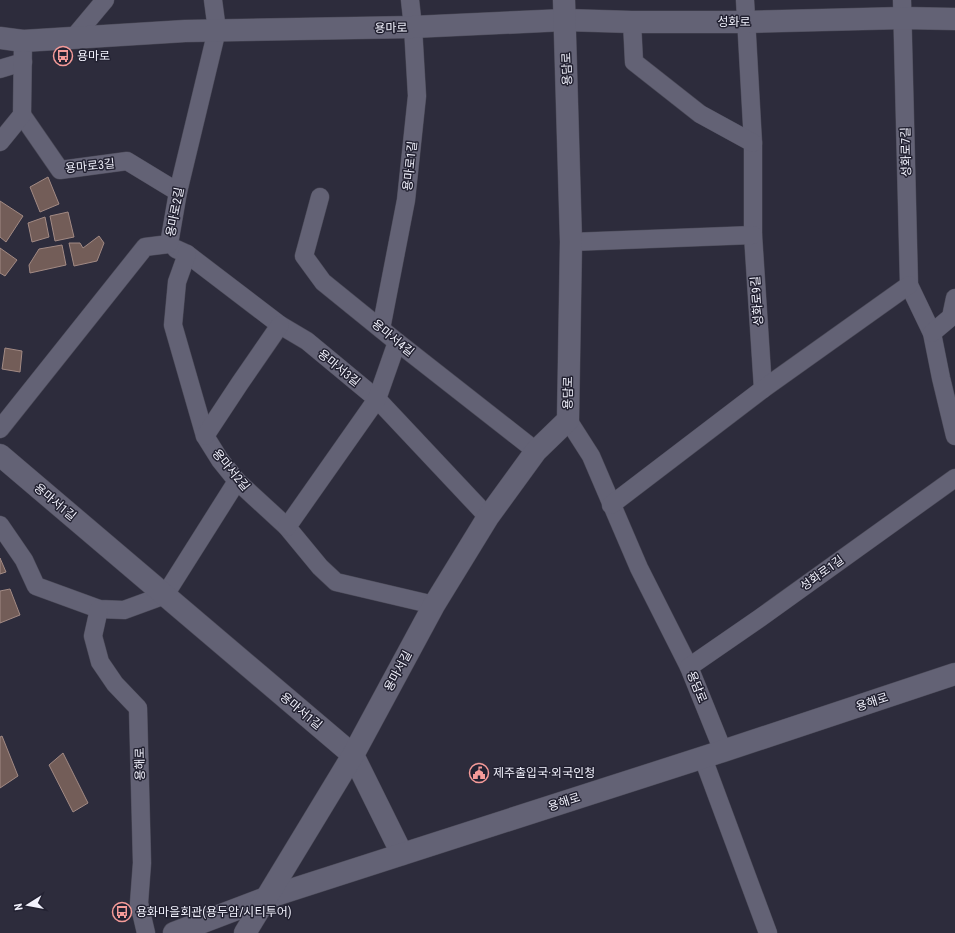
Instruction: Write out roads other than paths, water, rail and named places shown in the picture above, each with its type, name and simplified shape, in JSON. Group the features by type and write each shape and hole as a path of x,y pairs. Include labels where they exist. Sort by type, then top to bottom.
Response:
{"street":[{"path":"74,38 105,0"},
{"name":"용마로2길","path":"0,429 144,247 169,244 178,192 217,30 213,0"},
{"name":"용마로1길","path":"381,329 406,200 415,119 417,96 410,0"},
{"name":"성화로9길","path":"745,0 753,143 753,235 763,389"},
{"name":"성화로","path":"565,10 632,22 746,22 902,9 955,19"},
{"name":"성화로7길","path":"902,9 909,285 932,333 955,436"},
{"name":"용마로","path":"0,38 23,41 185,31 413,27 565,10"},
{"name":"용담로","path":"565,10 571,242 568,420 591,456 639,568 689,667 713,755 768,933"},
{"path":"632,22 634,62 700,114 753,143"},
{"path":"0,142 22,114 23,41"},
{"path":"0,69 23,62"},
{"name":"용마로3길","path":"22,114 60,170 127,161 178,192"},
{"name":"용마서4길","path":"320,197 304,256 323,282 397,342 536,450"},
{"path":"571,242 753,235"},
{"name":"용마서3길","path":"169,244 187,254 280,325 307,341 377,398 488,517"},
{"name":"용마서2길","path":"187,254 177,282 173,325 205,436 220,460 237,481 287,527 320,566 336,582 434,605"},
{"path":"611,505 763,389 909,285"},
{"path":"932,333 951,317 955,298"},
{"path":"205,436 280,325"},
{"path":"287,527 377,398 397,342"},
{"name":"용마서길","path":"245,933 352,755 434,605 488,517 536,450 568,420"},
{"name":"용마서1길","path":"0,455 352,755 402,854"},
{"name":"성화로1길","path":"689,667 955,478"},
{"path":"0,525 24,560 36,586 99,609 124,610 165,595 237,481"},
{"name":"용해로","path":"99,609 93,636 100,662 115,684 138,708 142,863 139,903 146,933"},
{"name":"용해로","path":"174,933 266,898 713,755 955,674"}],"place":[{"name":"용마로","path":"63,56"},
{"name":"제주출입국·외국인청","path":"479,773"},
{"name":"용화마을회관(용두암/시티투어)","path":"122,912"}]}
